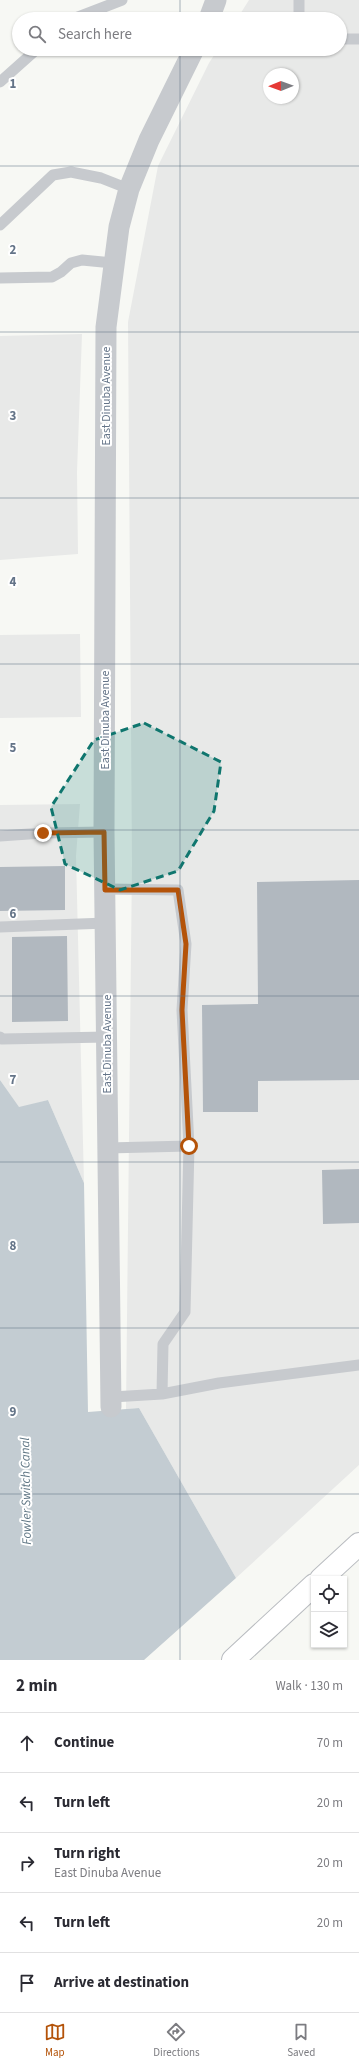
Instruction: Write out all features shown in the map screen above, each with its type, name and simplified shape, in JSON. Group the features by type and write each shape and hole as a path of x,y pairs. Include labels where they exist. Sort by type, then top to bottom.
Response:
{"highway":[{"path":"324,1576 359,1544"},
{"path":"233,1660 311,1588"}],"street":[{"path":"212,12 216,0"},
{"name":"East Dinuba Avenue","path":"112,1402 107,1148 104,832 106,327 113,263 119,227 129,189 149,140 191,56"}],"lane":[{"path":"92,12 122,0"},
{"path":"299,0 299,12"},
{"path":"347,39 359,39"},
{"path":"0,82 29,56"},
{"path":"0,224 53,175 71,172 101,178 129,189"},
{"path":"0,278 52,277 61,272 71,263 82,260 113,263"},
{"path":"0,836 43,833 104,832"},
{"path":"105,890 178,890 186,944 182,1010 189,1146 185,1312 163,1344 162,1394"},
{"path":"0,926 106,923"},
{"path":"0,1036 2,1039 107,1037"},
{"path":"107,1148 189,1146"},
{"path":"112,1402 219,1383 359,1365"}],"highlighted area":[{"path":"144,723 221,762 214,811 178,871 120,890 65,864 51,807 94,740"}],"shaded area":[{"path":"249,0 359,0 359,1465 236,1578 139,1408 126,1409 132,863 128,322 158,166 214,56 347,56 347,12 241,12"},
{"path":"82,334 77,472 78,554 0,560 0,336"},
{"path":"80,634 81,717 0,718 0,635"},
{"path":"80,804 76,856 84,1183 48,1100 19,1108 0,1080 0,805"}],"water":[{"name":"Fowler Switch Canal","path":"0,1080 19,1107 48,1100 84,1183 88,1412 139,1408 236,1578 144,1660 0,1660"}],"building":[{"path":"65,866 65,910 0,911 0,867"},
{"path":"359,880 359,1080 258,1081 258,1112 203,1112 202,1005 258,1004 257,882"},
{"path":"67,936 68,1021 12,1022 12,937"},
{"path":"359,1169 359,1223 323,1224 322,1170"}],"route":[{"path":"43,833 104,832 105,890 178,890 186,944 182,1010 189,1146"}]}
